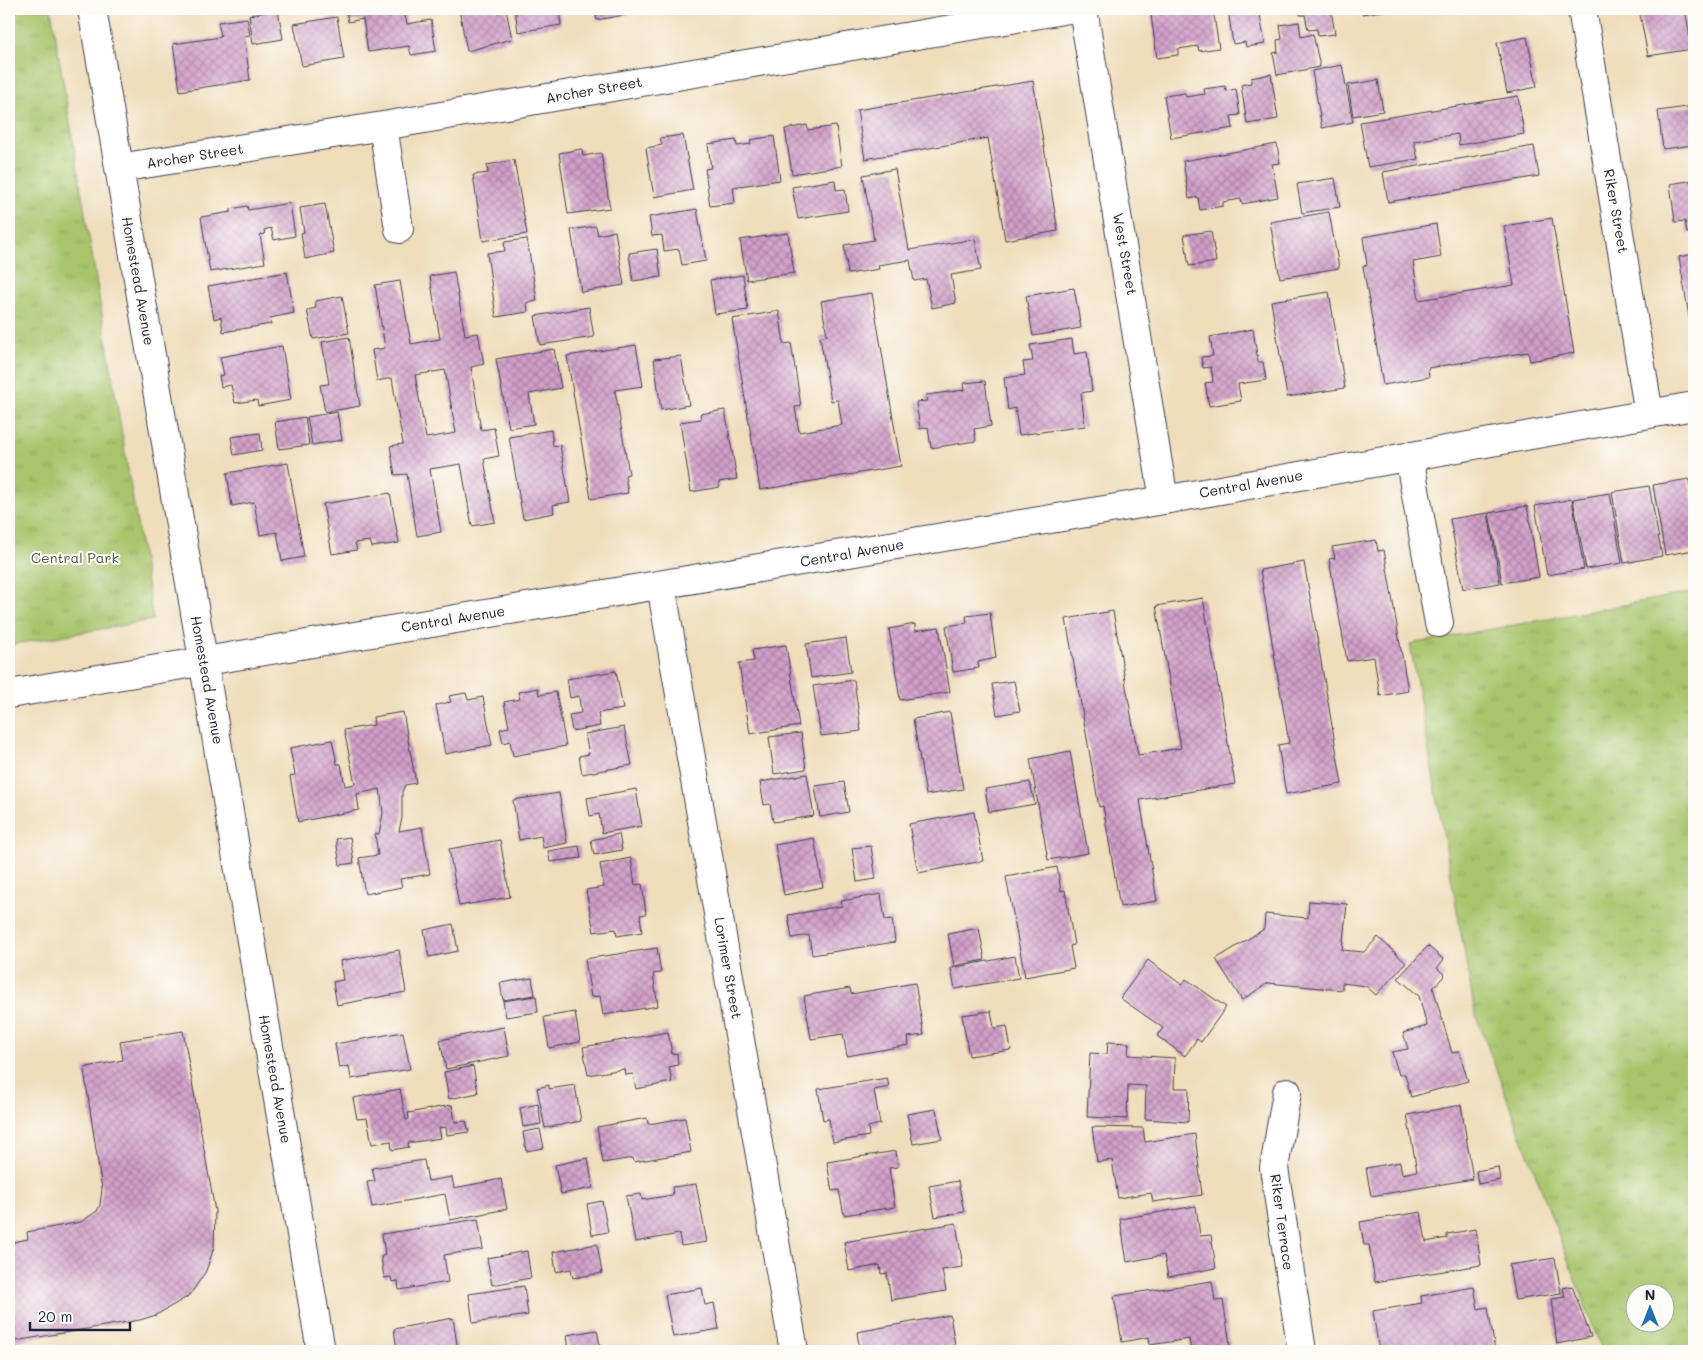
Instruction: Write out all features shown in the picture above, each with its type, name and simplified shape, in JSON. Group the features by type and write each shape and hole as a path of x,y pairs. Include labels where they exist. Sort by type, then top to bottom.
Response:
{"street":[{"name":"Homestead Avenue","path":"92,9 321,1351"},
{"name":"Archer Street","path":"119,168 383,126 1069,9"},
{"name":"West Street","path":"1083,9 1164,500"},
{"name":"Riker Street","path":"1582,9 1649,414"},
{"path":"383,126 400,229"},
{"name":"Central Avenue","path":"9,694 1164,500 1694,406"},
{"path":"1409,456 1439,623"},
{"name":"Lorimer Street","path":"661,585 794,1351"},
{"name":"Riker Terrace","path":"1287,1092 1274,1168 1302,1351"}],"green space":[{"name":"Central Park","path":"9,9 51,9 153,620 9,645"},
{"path":"1694,592 1694,1351 1602,1351 1475,1013 1410,644"}],"building":[{"path":"346,9 416,9 417,12 405,15 407,24 431,20 436,51 411,55 409,46 368,52 363,19 348,22"},
{"path":"459,9 506,9 512,39 467,51"},
{"path":"515,9 559,9 561,25 518,32"},
{"path":"595,9 640,9 641,12 597,20"},
{"path":"1194,9 1213,9 1219,48 1199,51 1198,46 1178,49 1178,55 1157,58 1151,15"},
{"path":"1228,9 1259,9 1265,44 1246,47 1245,42 1233,44"},
{"path":"1299,9 1331,9 1335,34 1318,36 1317,29 1308,30 1305,15 1300,15"},
{"path":"1362,9 1388,9 1388,10 1362,14"},
{"path":"1639,9 1685,9 1692,49 1648,56"},
{"path":"278,10 283,39 253,44 249,15"},
{"path":"337,17 344,59 302,66 294,24"},
{"path":"247,18 250,35 244,36 250,80 180,91 173,44 221,37 218,22"},
{"path":"1299,22 1301,37 1313,34 1320,67 1277,75 1273,53 1278,52 1277,40 1282,39 1280,25"},
{"path":"1527,37 1537,87 1507,93 1497,43"},
{"path":"1342,65 1353,122 1322,128 1312,71"},
{"path":"1271,74 1278,119 1247,124 1241,85 1251,83 1251,78"},
{"path":"1378,80 1383,111 1353,116 1348,85"},
{"path":"1033,81 1058,231 1005,240 988,138 865,159 857,110"},
{"path":"1225,86 1226,91 1236,89 1240,115 1231,116 1233,128 1171,138 1164,96 1185,93 1186,97 1205,94 1204,89"},
{"path":"1518,96 1524,134 1459,145 1458,134 1414,141 1418,159 1368,167 1360,122"},
{"path":"1694,106 1694,145 1663,149 1658,111"},
{"path":"807,125 808,130 836,126 842,166 792,174 785,129"},
{"path":"683,135 693,190 654,197 646,148 662,145 660,138"},
{"path":"774,136 780,180 733,187 735,203 710,206 705,169 711,168 708,144 736,140 737,146 751,144 750,140"},
{"path":"1277,144 1280,163 1272,164 1278,197 1242,204 1241,199 1223,202 1223,206 1200,210 1198,197 1189,199 1183,161"},
{"path":"1534,146 1539,176 1388,202 1383,172"},
{"path":"582,149 583,156 601,153 610,208 568,214 559,153"},
{"path":"514,160 527,234 483,241 473,175 488,173 487,165"},
{"path":"895,169 909,250 975,239 981,270 951,275 956,303 932,308 926,279 914,281 910,260 878,265 879,269 848,274 844,245 874,240 863,175"},
{"path":"1335,178 1340,207 1302,213 1297,184"},
{"path":"835,180 836,190 845,189 848,211 798,219 792,187"},
{"path":"1694,180 1694,232 1687,233 1685,221 1675,222 1670,184"},
{"path":"290,203 295,236 274,240 271,228 264,230 265,234 260,235 265,263 210,272 201,217 231,212 231,209 247,206 248,210"},
{"path":"325,204 334,253 305,259 301,233 304,232 300,208"},
{"path":"697,209 706,261 682,265 679,249 664,251 662,235 652,236 649,217"},
{"path":"1329,212 1339,268 1280,278 1270,222"},
{"path":"1552,218 1574,353 1530,361 1528,352 1428,368 1429,377 1383,385 1363,266 1367,265 1363,237 1436,224 1441,257 1413,262 1419,300 1514,285 1504,226"},
{"path":"596,226 598,235 615,231 624,285 581,292 571,230"},
{"path":"1211,231 1216,262 1189,266 1184,235"},
{"path":"788,233 794,273 747,280 740,240"},
{"path":"527,239 537,301 527,303 528,312 496,317 487,253 505,251 504,242"},
{"path":"657,249 661,277 633,281 629,253"},
{"path":"1694,254 1694,327 1691,328 1679,257"},
{"path":"287,272 294,313 270,318 271,324 223,332 221,317 214,319 208,286"},
{"path":"454,272 465,335 478,333 484,364 471,367 481,430 494,428 499,456 484,459 495,522 472,526 461,464 430,469 441,532 417,536 407,474 395,475 390,446 403,444 392,378 377,381 372,350 385,348 375,285 400,281 411,344 440,339 430,276","holes":["445,370 456,433 426,438 415,375"]},
{"path":"743,275 748,310 715,314 710,280"},
{"path":"1074,288 1081,328 1033,336 1026,296"},
{"path":"1329,292 1345,388 1287,397 1271,301"},
{"path":"872,293 901,466 760,490 732,319 779,311 784,344 791,343 801,406 795,407 799,432 842,425 838,400 831,401 820,337 827,335 821,301"},
{"path":"342,296 349,333 313,339 307,310 316,308 315,301"},
{"path":"589,307 594,337 540,345 535,316"},
{"path":"1253,329 1258,362 1263,362 1266,380 1238,384 1241,401 1209,406 1205,383 1213,382 1211,367 1203,368 1201,357 1213,356 1210,337"},
{"path":"349,337 360,406 325,412 320,385 329,384 322,342"},
{"path":"1072,339 1074,354 1087,352 1092,391 1081,393 1085,426 1019,435 1015,408 1008,410 1004,378 1025,375 1023,362 1033,361 1030,345"},
{"path":"636,345 643,386 615,390 629,474 625,475 628,493 591,499 567,356"},
{"path":"282,346 291,400 258,406 257,400 235,403 231,385 221,387 219,376 224,375 220,357"},
{"path":"554,349 561,388 529,394 534,424 509,428 496,359"},
{"path":"681,356 689,405 661,410 654,359"},
{"path":"985,381 991,426 974,429 976,441 931,448 928,427 920,429 916,402 927,401 926,395 965,390 964,383"},
{"path":"725,410 737,479 719,482 720,487 691,492 680,422 701,419 700,414"},
{"path":"337,412 342,440 312,445 307,417"},
{"path":"305,417 309,445 279,449 275,422"},
{"path":"551,430 553,446 560,445 570,502 553,505 554,513 523,519 509,437"},
{"path":"260,433 262,450 234,455 231,437"},
{"path":"288,463 304,557 282,561 277,532 260,535 254,502 232,506 227,473"},
{"path":"1689,479 1694,510 1694,550 1665,555 1653,485"},
{"path":"1649,486 1662,556 1624,563 1612,492"},
{"path":"390,493 399,543 372,547 370,541 355,543 357,550 332,554 323,504"},
{"path":"1610,493 1622,563 1586,569 1573,499"},
{"path":"1572,499 1584,569 1547,575 1535,506"},
{"path":"1527,506 1539,577 1502,583 1489,513"},
{"path":"1488,513 1500,583 1463,589 1450,519"},
{"path":"1376,540 1378,551 1384,550 1408,691 1380,696 1374,657 1347,661 1329,559 1335,558 1332,547"},
{"path":"1304,562 1342,784 1286,794 1278,745 1289,743 1260,570"},
{"path":"1203,598 1235,784 1140,800 1157,901 1120,907 1103,806 1099,807 1066,619 1113,611 1138,755 1181,748 1156,606"},
{"path":"990,613 996,658 978,662 979,668 953,672 946,626 967,623 966,616"},
{"path":"915,624 915,631 939,627 950,692 900,700 889,629"},
{"path":"846,638 851,672 811,678 806,644"},
{"path":"786,645 799,726 750,734 739,663 754,661 752,650"},
{"path":"616,671 623,709 598,713 600,726 572,731 569,715 581,713 579,696 570,698 567,679"},
{"path":"854,680 861,731 821,736 813,686"},
{"path":"1014,681 1020,711 997,715 992,684"},
{"path":"538,688 539,695 556,692 566,746 513,756 510,741 503,743 500,729 509,727 504,702 520,699 518,692"},
{"path":"466,693 468,700 483,697 492,745 445,754 436,705 451,702 449,696"},
{"path":"403,712 416,783 405,785 402,792 402,818 399,831 422,827 430,874 400,879 402,887 365,894 359,858 378,855 375,834 379,834 383,813 380,789 357,794 359,810 298,822 290,776 295,775 290,748 332,740 337,764 341,764 345,786 355,784 344,730 374,725 373,717"},
{"path":"950,712 963,789 926,795 913,719"},
{"path":"624,727 632,765 582,774 579,756 589,754 585,734"},
{"path":"801,733 806,769 774,774 769,737"},
{"path":"1070,751 1088,853 1048,860 1030,759"},
{"path":"807,774 814,816 773,822 770,804 764,805 760,782"},
{"path":"844,782 849,812 820,817 815,786"},
{"path":"1030,782 1035,804 989,812 985,789"},
{"path":"636,789 642,826 602,833 599,814 590,816 587,798"},
{"path":"559,793 567,843 543,848 541,836 519,840 513,800"},
{"path":"974,812 983,861 918,873 909,824"},
{"path":"619,834 622,850 594,855 591,840"},
{"path":"350,837 354,863 340,865 336,839"},
{"path":"814,838 823,887 784,895 775,845"},
{"path":"500,840 510,897 459,906 449,849"},
{"path":"579,846 581,858 550,862 548,851"},
{"path":"871,846 876,879 857,882 852,848"},
{"path":"631,858 635,885 642,884 646,914 640,915 642,932 617,936 616,929 594,932 586,890 604,887 600,864"},
{"path":"1057,867 1061,891 1065,890 1074,945 1070,946 1074,968 1025,977 1006,877"},
{"path":"881,894 885,920 892,919 895,942 812,955 809,935 792,938 788,915 842,906 841,901"},
{"path":"1309,901 1347,904 1342,950 1364,952 1378,937 1406,963 1376,995 1366,986 1342,983 1342,990 1268,983 1242,1000 1216,959 1264,929 1265,914 1308,918"},
{"path":"453,924 458,951 429,957 424,930"},
{"path":"979,928 985,960 954,966 948,934"},
{"path":"1428,946 1444,960 1437,968 1445,975 1433,988 1452,1053 1459,1051 1468,1081 1411,1097 1405,1074 1399,1075 1392,1052 1408,1049 1403,1033 1427,1026 1419,996 1398,978"},
{"path":"657,948 661,973 653,974 658,1006 603,1015 600,996 591,997 585,959"},
{"path":"399,950 406,992 337,1005 333,982 343,980 340,961"},
{"path":"1015,956 1019,978 955,989 951,968"},
{"path":"1148,960 1182,985 1186,979 1226,1007 1201,1042 1197,1039 1185,1056 1157,1036 1163,1028 1120,998"},
{"path":"532,978 535,995 503,1000 500,983"},
{"path":"915,983 924,1035 908,1037 909,1045 847,1056 843,1034 811,1039 804,996 850,988 851,994"},
{"path":"536,996 538,1012 506,1017 503,1001"},
{"path":"991,1011 994,1028 1007,1026 1011,1050 969,1056 962,1015"},
{"path":"575,1012 580,1042 549,1048 544,1017"},
{"path":"504,1027 509,1056 446,1069 440,1040"},
{"path":"183,1031 215,1211 214,1247 206,1271 187,1297 156,1315 140,1320 9,1342 9,1243 28,1239 27,1232 81,1222 97,1211 100,1205 102,1189 84,1070 87,1067 123,1060 120,1041"},
{"path":"403,1032 410,1069 351,1079 349,1066 339,1068 335,1044"},
{"path":"668,1032 672,1054 677,1053 678,1065 669,1067 672,1082 636,1089 633,1074 625,1075 624,1069 588,1075 583,1047"},
{"path":"1108,1042 1129,1043 1128,1055 1175,1058 1174,1088 1189,1088 1188,1122 1145,1119 1146,1086 1128,1085 1127,1119 1087,1117 1090,1053 1107,1054"},
{"path":"473,1066 478,1093 449,1099 444,1072"},
{"path":"887,1078 889,1087 874,1090 880,1124 868,1127 869,1136 833,1142 829,1119 823,1120 818,1089"},
{"path":"549,1085 549,1089 575,1085 581,1121 545,1128 537,1088"},
{"path":"400,1089 406,1120 409,1119 408,1113 452,1105 455,1122 466,1121 469,1132 447,1135 446,1127 439,1128 441,1138 408,1143 409,1147 392,1150 391,1141 372,1144 367,1118 357,1119 353,1098"},
{"path":"538,1104 541,1124 523,1127 520,1108"},
{"path":"1461,1105 1473,1179 1371,1196 1366,1168 1400,1162 1402,1174 1417,1171 1407,1115"},
{"path":"936,1109 942,1139 913,1144 907,1114"},
{"path":"647,1118 648,1124 685,1118 691,1152 634,1162 633,1158 603,1163 597,1127"},
{"path":"1092,1127 1143,1128 1145,1142 1195,1134 1202,1195 1153,1202 1151,1193 1118,1198 1112,1160 1097,1162"},
{"path":"540,1129 544,1148 526,1151 523,1132"},
{"path":"896,1151 898,1167 889,1168 895,1207 844,1215 839,1190 832,1191 827,1162"},
{"path":"588,1158 593,1188 561,1194 555,1165"},
{"path":"424,1160 428,1181 452,1177 454,1188 501,1179 507,1209 450,1220 445,1194 372,1207 367,1182 375,1181 372,1168"},
{"path":"1498,1167 1500,1180 1478,1184 1476,1171"},
{"path":"958,1181 964,1212 935,1217 929,1186"},
{"path":"696,1184 707,1242 681,1246 679,1234 635,1242 626,1196 641,1194 642,1200 673,1195 672,1187"},
{"path":"602,1201 608,1232 592,1235 587,1204"},
{"path":"1196,1206 1200,1236 1211,1235 1216,1268 1168,1277 1164,1255 1127,1262 1120,1219"},
{"path":"1421,1212 1426,1242 1447,1238 1447,1234 1476,1229 1481,1265 1375,1282 1369,1245 1364,1245 1360,1222"},
{"path":"478,1219 483,1249 444,1255 448,1282 399,1290 398,1281 392,1282 391,1277 384,1278 381,1257 385,1255 382,1234"},
{"path":"956,1223 963,1267 942,1270 946,1291 891,1300 887,1273 881,1274 880,1265 849,1271 844,1242"},
{"path":"597,1244 602,1273 573,1278 571,1269 556,1272 553,1252"},
{"path":"527,1251 531,1278 492,1285 487,1258"},
{"path":"1555,1258 1561,1293 1515,1300 1509,1265"},
{"path":"1212,1281 1215,1301 1223,1300 1231,1351 1191,1351 1189,1339 1150,1345 1149,1337 1122,1342 1114,1296"},
{"path":"524,1286 528,1315 473,1323 469,1294"},
{"path":"1572,1286 1591,1337 1557,1344 1551,1299 1565,1297 1563,1288"},
{"path":"1474,1287 1478,1309 1488,1307 1495,1350 1379,1351 1373,1311 1422,1303 1421,1296"},
{"path":"702,1288 705,1305 714,1303 719,1329 673,1337 665,1295"},
{"path":"950,1315 956,1351 860,1351 857,1332"},
{"path":"453,1318 458,1351 397,1351 394,1329"},
{"path":"597,1330 601,1351 569,1351 567,1335"}]}
